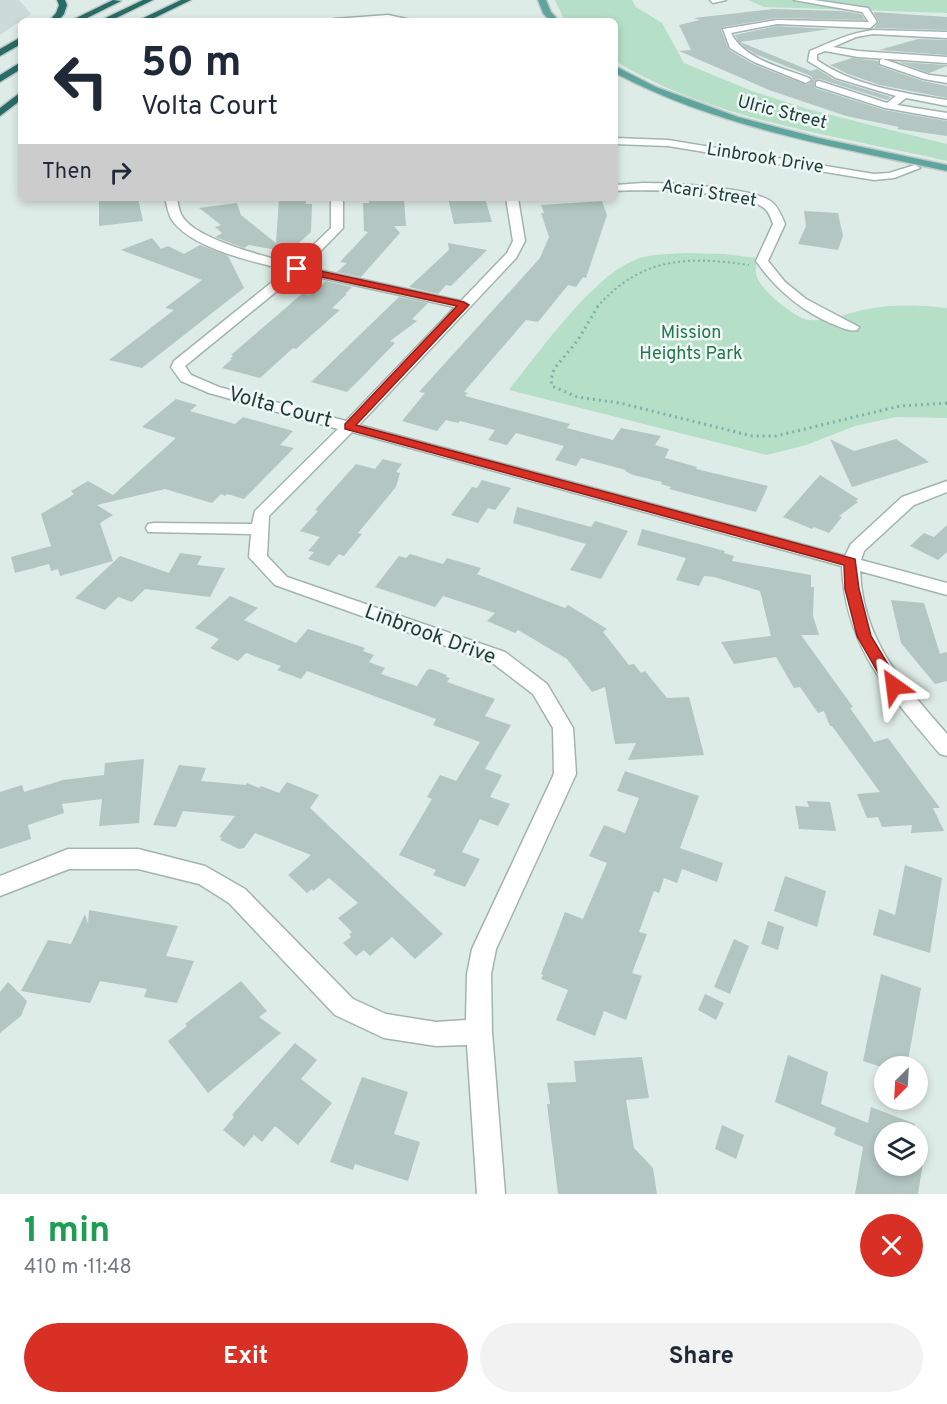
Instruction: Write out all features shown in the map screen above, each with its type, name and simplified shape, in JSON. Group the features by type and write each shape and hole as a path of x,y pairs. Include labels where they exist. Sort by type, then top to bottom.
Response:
{"highway":[{"path":"56,18 63,5 61,0"},
{"path":"80,18 119,0"},
{"path":"110,18 149,0"},
{"path":"147,18 190,2"},
{"path":"0,52 18,42"},
{"path":"0,60 18,50"},
{"path":"0,79 18,67"},
{"path":"0,113 18,98"}],"main road":[{"path":"542,0 547,13 552,18"},
{"name":"Ulric Street","path":"618,71 666,95 703,109 804,136 947,169"},
{"name":"Ulric Street","path":"618,82 661,103 730,125 947,176"},
{"path":"895,156 915,168 947,169"}],"street":[{"path":"713,1 722,0"},
{"path":"798,0 865,10 873,22 870,26"},
{"path":"374,18 394,18"},
{"path":"806,80 733,46 726,31 777,22 870,26 947,35"},
{"path":"796,31 845,37 889,30 947,30"},
{"path":"845,37 813,53 812,61 828,72 903,96 947,103"},
{"path":"823,48 858,54 947,60"},
{"path":"858,54 927,77 947,80"},
{"path":"782,70 817,66"},
{"path":"819,84 888,106 947,116"},
{"path":"888,106 903,96"},
{"name":"Linbrook Drive","path":"618,141 668,143 874,177 890,176 915,168"},
{"name":"Acari Street","path":"618,188 639,185 678,186 765,203 773,209 778,224 762,261 767,269"},
{"path":"172,201 178,220 214,245 297,269 464,305"},
{"path":"297,269 337,228 337,201"},
{"name":"Linbrook Drive","path":"491,1194 479,1032 479,974 484,949 565,774 563,728 540,689 498,657 281,581 258,557 261,515 349,427 512,255 519,241 512,201"},
{"name":"Volta Court","path":"297,269 179,364 178,367 186,378 214,390 947,589"},
{"path":"767,269 773,278 802,304 852,327"},
{"path":"947,486 908,501 857,548 851,562 852,589 864,636 894,686 947,748"},
{"path":"154,528 259,529"},
{"path":"0,886 68,859 138,859 205,876 237,897 344,1007 384,1026 436,1034 479,1032"}],"path":[{"path":"767,269 711,260 682,259 658,264 632,275 600,304 582,335 554,367 550,379 552,386 576,397 620,403 752,436 776,436 900,405 947,403"}],"shaded area":[{"path":"0,0 19,0 31,14 25,18 18,18 18,23 0,35"}],"green space":[{"path":"555,0 632,0 636,7 662,23 684,63 752,91 811,110 947,144 947,161 777,124 693,98 618,63 618,18 564,18"},
{"path":"748,0 947,0 947,13 764,7"},
{"name":"Mission Heights Park","path":"686,253 756,258 756,275 765,289 796,315 809,320 824,320 861,310 888,306 947,308 947,418 896,417 855,426 806,445 767,455 509,390 570,313 607,277 626,264 644,257"}],"building":[{"path":"773,9 843,11 861,14 865,20 777,18 723,27 721,30 729,50 753,64 807,85 813,80 811,76 755,54 738,41 735,35 777,26 830,29 740,42 811,71 817,69 835,80 891,97 887,100 820,79 814,81 815,88 884,110 947,121 947,136 897,129 899,127 846,116 769,90 679,51 691,50 679,25 700,20 694,18"},
{"path":"873,12 947,17 947,30 874,28 879,22"},
{"path":"918,39 947,40 947,55 879,50"},
{"path":"852,58 878,61 879,66 923,81 947,86 947,98 880,85 830,65"},
{"path":"898,62 947,65 947,66 929,73"},
{"path":"99,201 139,201 143,221 99,226"},
{"path":"279,201 306,201 306,204 312,204 311,232 289,252 249,245 244,248 215,237 222,233 215,227 221,225 199,208 237,203 241,215 276,243"},
{"path":"369,201 404,201 406,226 394,226 400,233 361,277 337,272 347,263 340,262 368,232 364,231 363,203 369,203"},
{"path":"449,201 486,201 492,222 454,224"},
{"path":"602,201 607,215 586,278 583,277 576,287 568,285 538,322 526,320 464,392 468,393 465,396 570,424 567,428 613,440 621,428 661,436 655,445 669,449 665,458 697,467 696,469 768,486 756,512 669,489 671,487 661,484 662,482 581,458 576,466 555,460 564,446 516,433 507,445 488,440 495,430 460,421 458,423 446,420 437,431 402,421 425,393 419,392 540,258 549,237 541,213 544,213 541,205"},
{"path":"804,211 838,213 843,236 838,250 798,244 806,226"},
{"path":"152,238 161,249 168,246 184,254 200,245 228,256 244,288 142,368 109,360 174,310 165,308 202,280 121,250"},
{"path":"448,243 487,250 451,286 446,285 438,294 409,287 449,250"},
{"path":"326,281 352,287 332,308 340,310 296,349 293,348 260,378 222,368 232,359 230,359 233,356 231,355 303,293 309,295"},
{"path":"399,297 428,303 412,319 417,321 390,341 395,343 347,392 311,382"},
{"path":"176,399 197,405 190,411 235,424 243,417 293,431 280,445 294,448 244,499 221,494 212,503 165,489 97,505 113,515 100,523 113,561 60,576 58,569 51,571 49,564 15,573 11,557 51,546 41,514 74,494 71,491 88,481 113,495 176,438 142,427"},
{"path":"830,439 854,451 896,439 929,462 852,487"},
{"path":"383,459 402,464 396,472 400,473 396,487 358,533 362,534 344,556 339,554 329,566 308,559 314,552 308,551 320,537 300,531 318,511 315,510 356,464 375,469"},
{"path":"820,475 858,499 856,501 858,502 839,516 842,517 829,533 814,527 812,529 783,517"},
{"path":"482,480 511,488 495,510 488,508 478,523 451,515 472,487 477,488"},
{"path":"517,507 591,527 595,521 628,531 601,579 570,570 586,544 513,523"},
{"path":"947,525 947,552 938,560 910,546 924,533 934,537"},
{"path":"642,529 725,551 724,553 734,556 732,561 811,575 811,587 814,587 813,616 819,635 801,635 853,707 850,708 874,742 888,738 940,808 933,808 944,831 911,833 912,825 882,827 878,817 867,818 857,794 880,792 830,726 824,711 818,713 800,687 794,688 776,657 734,664 721,642 771,636 760,591 714,577 704,576 699,586 676,580 686,558 637,545"},
{"path":"180,553 202,556 197,565 225,568 210,597 145,589 132,602 118,597 105,610 75,598 120,556 169,573"},
{"path":"410,554 443,564 447,558 481,568 477,574 565,608 568,605 607,629 603,632 629,665 634,664 641,673 645,671 667,698 689,697 704,755 628,760 636,743 615,744 605,687 592,692 567,659 518,630 515,633 487,621 495,613 443,596 435,607 375,587 399,556 406,558"},
{"path":"230,596 258,608 244,620 296,643 308,629 365,648 363,651 374,655 369,662 385,668 381,674 417,686 427,670 431,669 447,675 446,677 450,678 447,682 495,699 485,716 511,725 485,769 502,775 490,797 510,804 498,826 480,819 462,852 480,859 465,887 433,875 436,870 399,855 432,799 427,797 440,775 456,781 480,742 433,725 436,719 307,671 301,679 277,670 281,666 246,653 238,661 210,648 219,639 195,628"},
{"path":"891,600 924,603 940,654 947,652 947,681 935,684 901,643"},
{"path":"144,759 139,823 99,826 102,799 62,804 64,813 28,825 31,839 0,849 0,792 22,785 24,792 63,780 104,775 105,763"},
{"path":"179,765 206,768 201,781 246,785 247,783 279,793 287,782 319,795 310,808 443,934 415,959 392,937 370,956 364,950 356,956 343,943 351,937 349,934 352,932 338,918 358,903 329,878 307,893 288,875 311,855 255,833 244,848 239,849 220,840 222,838 219,837 235,816 183,811 176,827 153,825"},
{"path":"625,771 699,796 680,848 723,863 717,882 682,869 677,883 664,878 659,893 654,891 639,932 647,934 632,973 642,976 626,1020 604,1011 595,1036 556,1020 568,990 541,979 543,975 541,974 565,912 583,919 607,863 589,856 604,825 625,833 639,798 617,791"},
{"path":"807,801 830,802 836,831 799,829 795,806 809,807"},
{"path":"905,865 942,878 930,953 873,935 879,909 895,915"},
{"path":"785,876 826,891 817,927 774,911"},
{"path":"89,910 178,926 166,956 194,961 177,1003 144,997 147,989 100,981 90,1003 21,991 48,940 71,944 85,914 88,924"},
{"path":"768,921 784,927 778,950 761,944"},
{"path":"734,939 749,946 730,994 714,987"},
{"path":"881,974 921,988 909,1056 874,1056 874,1065 863,1061"},
{"path":"241,981 267,1011 259,1017 281,1033 208,1093 168,1041 187,1026 185,1024"},
{"path":"8,982 27,1001 21,1016 0,1033 0,992"},
{"path":"705,994 724,1003 716,1020 698,1010"},
{"path":"295,1043 317,1060 301,1079 332,1103 298,1145 275,1126 262,1142 254,1135 244,1147 223,1130 234,1117 232,1115"},
{"path":"788,1055 828,1072 821,1104 868,1123 871,1107 910,1122 874,1122 874,1176 921,1176 918,1194 855,1194 863,1147 834,1135 836,1128 775,1102"},
{"path":"642,1057 649,1098 626,1100 634,1148 653,1168 657,1194 558,1194 547,1104 550,1104 547,1083 576,1082 574,1061"},
{"path":"362,1077 408,1092 394,1134 420,1142 408,1181 355,1164 353,1170 330,1162"},
{"path":"722,1125 744,1135 736,1159 715,1149"}],"route":[{"path":"297,269 464,305 349,427 851,562 852,589 864,636 894,686"}]}
